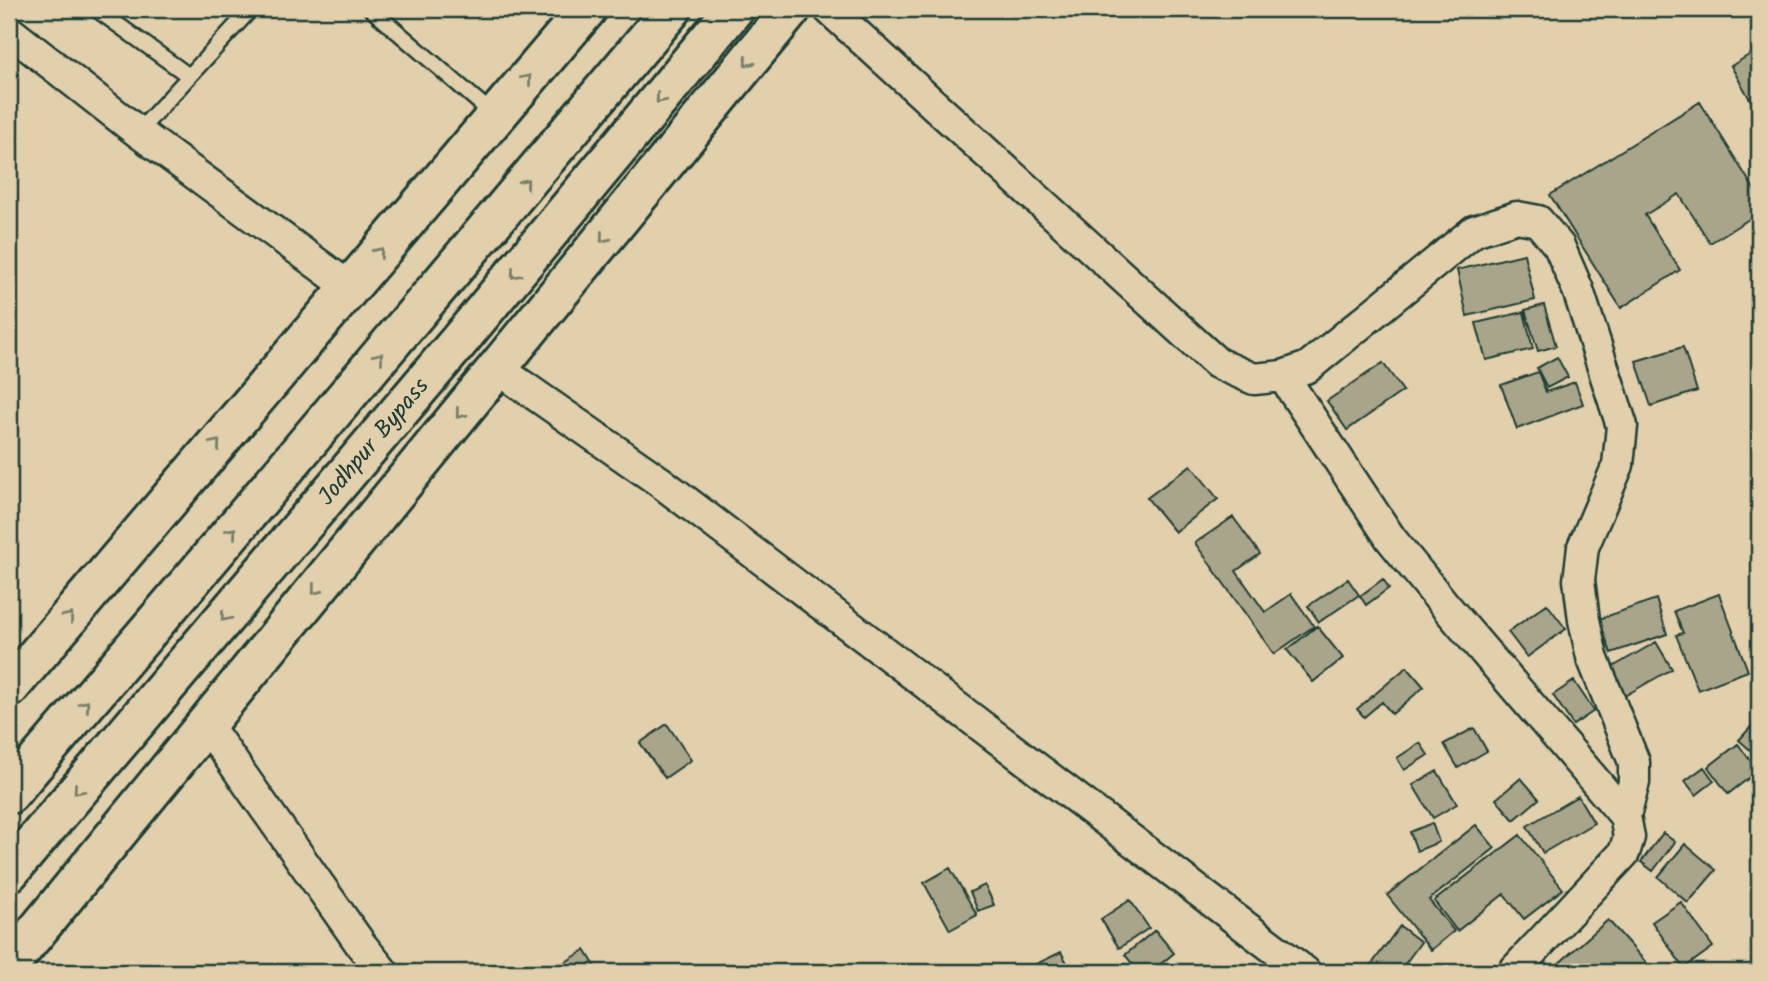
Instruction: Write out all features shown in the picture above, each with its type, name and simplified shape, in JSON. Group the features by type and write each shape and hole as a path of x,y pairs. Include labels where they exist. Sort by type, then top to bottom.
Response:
{"main road":[{"path":"9,688 587,9"},
{"name":"Jodhpur Bypass","path":"9,794 672,9"},
{"name":"Jodhpur Bypass","path":"9,872 459,341 734,9"},
{"path":"9,965 791,9"}],"street":[{"path":"829,9 1217,363 1254,379 1283,376 1308,367 1474,231 1517,217 1538,221 1559,246 1578,290 1622,426 1618,465 1583,547 1579,580 1591,657 1634,762 1634,782 1625,816 1629,837 1624,853 1513,972"},
{"path":"9,32 138,132 349,287"},
{"path":"497,368 659,481 1306,972"},
{"path":"1283,376 1391,539 1625,816"},
{"path":"206,724 354,935 383,972"}],"lane":[{"path":"96,9 189,76"},
{"path":"138,132 251,9"},
{"path":"371,9 496,117"}],"building":[{"path":"1759,49 1759,115 1731,66"},
{"path":"1700,102 1759,197 1759,213 1710,243 1679,194 1645,215 1680,270 1621,308 1550,195"},
{"path":"1524,254 1535,300 1467,316 1457,270"},
{"path":"1544,305 1556,346 1538,351 1525,310"},
{"path":"1524,312 1533,349 1486,360 1476,323"},
{"path":"1683,347 1697,391 1651,406 1636,361"},
{"path":"1557,357 1568,377 1547,388 1537,368"},
{"path":"1383,363 1403,391 1347,430 1327,401"},
{"path":"1538,372 1546,392 1575,382 1583,404 1517,429 1501,385"},
{"path":"1191,465 1218,499 1175,532 1147,498"},
{"path":"1233,517 1260,554 1236,571 1265,612 1291,594 1314,626 1274,654 1195,543"},
{"path":"1348,579 1359,595 1319,622 1308,606"},
{"path":"1383,579 1389,588 1366,605 1360,596"},
{"path":"1719,594 1748,671 1698,690 1676,635 1683,633 1674,611"},
{"path":"1656,599 1667,634 1611,653 1599,619"},
{"path":"1547,604 1566,629 1527,657 1508,632"},
{"path":"1317,626 1343,658 1313,682 1287,650"},
{"path":"1656,642 1672,669 1619,699 1604,672"},
{"path":"1407,667 1424,687 1392,714 1382,702 1364,717 1357,709"},
{"path":"1574,681 1594,711 1573,725 1553,695"},
{"path":"1759,718 1759,758 1739,740"},
{"path":"667,724 691,760 665,778 640,743"},
{"path":"1474,728 1487,751 1458,768 1444,744"},
{"path":"1420,743 1428,755 1404,770 1397,758"},
{"path":"1738,744 1758,771 1728,794 1708,767"},
{"path":"1704,767 1714,781 1696,795 1685,781"},
{"path":"1437,771 1457,804 1433,818 1413,785"},
{"path":"1521,778 1539,799 1514,820 1496,799"},
{"path":"1578,796 1594,823 1543,853 1527,826"},
{"path":"1432,823 1439,842 1417,851 1410,832"},
{"path":"1476,825 1495,848 1429,900 1454,931 1431,950 1387,895"},
{"path":"1663,833 1675,842 1653,871 1641,862"},
{"path":"1520,835 1563,889 1524,919 1504,894 1457,931 1434,901"},
{"path":"1685,844 1716,870 1688,903 1658,877"},
{"path":"950,868 977,915 950,930 924,883"},
{"path":"985,885 994,905 978,911 970,892"},
{"path":"1130,900 1149,928 1119,948 1101,919"},
{"path":"1681,902 1713,947 1684,968 1652,922"},
{"path":"1608,920 1650,967 1645,972 1549,972"},
{"path":"1400,926 1421,942 1399,972 1366,972"},
{"path":"1155,930 1174,953 1151,972 1139,972 1125,955"},
{"path":"585,950 599,972 549,972"},
{"path":"1061,952 1072,972 1020,972"}]}
